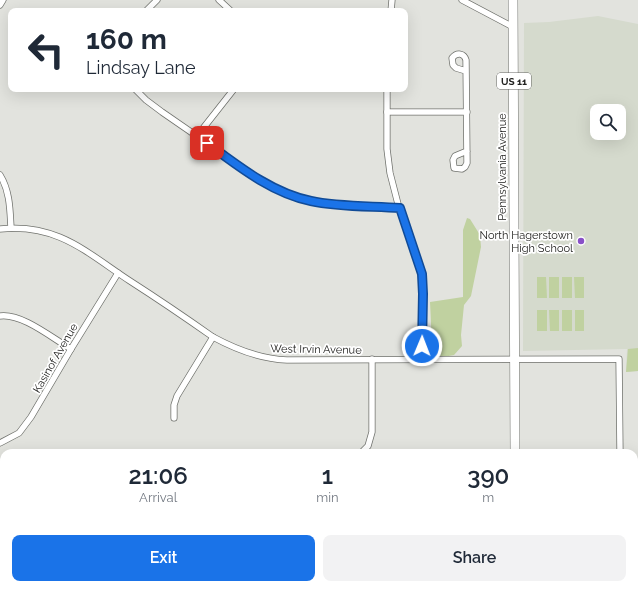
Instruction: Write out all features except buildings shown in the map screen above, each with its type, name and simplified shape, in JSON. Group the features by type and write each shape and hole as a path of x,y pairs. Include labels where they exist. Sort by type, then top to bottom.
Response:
{"main road":[{"name":"Pennsylvania Avenue","path":"513,0 515,449"}],"street":[{"path":"0,5 3,0"},
{"path":"149,8 157,0"},
{"path":"219,0 228,8"},
{"path":"462,0 513,27"},
{"path":"466,71 467,152"},
{"path":"138,92 146,100 259,179 288,194 312,202 400,208"},
{"path":"197,136 232,92"},
{"path":"387,92 388,162 392,184 422,274 422,359"},
{"path":"387,112 467,112"},
{"path":"0,175 4,181 8,194 11,228"},
{"name":"West Irvin Avenue","path":"0,229 11,228 41,231 64,238 91,253 213,337 233,348 276,360 619,359 620,449"},
{"name":"Kasinof Avenue","path":"0,443 14,436 25,426 118,273"},
{"path":"0,316 14,317 24,320 71,349"},
{"path":"174,418 174,405 177,396 213,337"},
{"path":"365,449 368,446 372,432 372,359"}],"shaded area":[{"name":"North Hagerstown High School","path":"598,16 638,24 638,371 626,372 627,349 523,351 524,23 549,22"}],"green space":[{"path":"467,218 470,219 480,235 481,247 471,296 464,305 461,335 462,346 454,355 443,357 433,352 430,302 463,297 463,230"},
{"path":"537,277 546,277 547,298 537,298"},
{"path":"549,277 559,277 559,298 549,298"},
{"path":"562,277 572,277 572,298 562,298"},
{"path":"574,277 584,277 584,298 575,298"},
{"path":"537,310 547,310 547,331 537,331"},
{"path":"549,310 559,310 559,331 550,331"},
{"path":"562,310 572,310 572,331 562,331"},
{"path":"575,310 584,310 584,331 575,331"},
{"path":"638,348 638,371 626,372 628,349"}],"place":[{"name":"North Hagerstown High School","path":"581,241"}],"route":[{"path":"207,143 259,179 288,194 312,202 400,208 422,274 422,346"}]}
